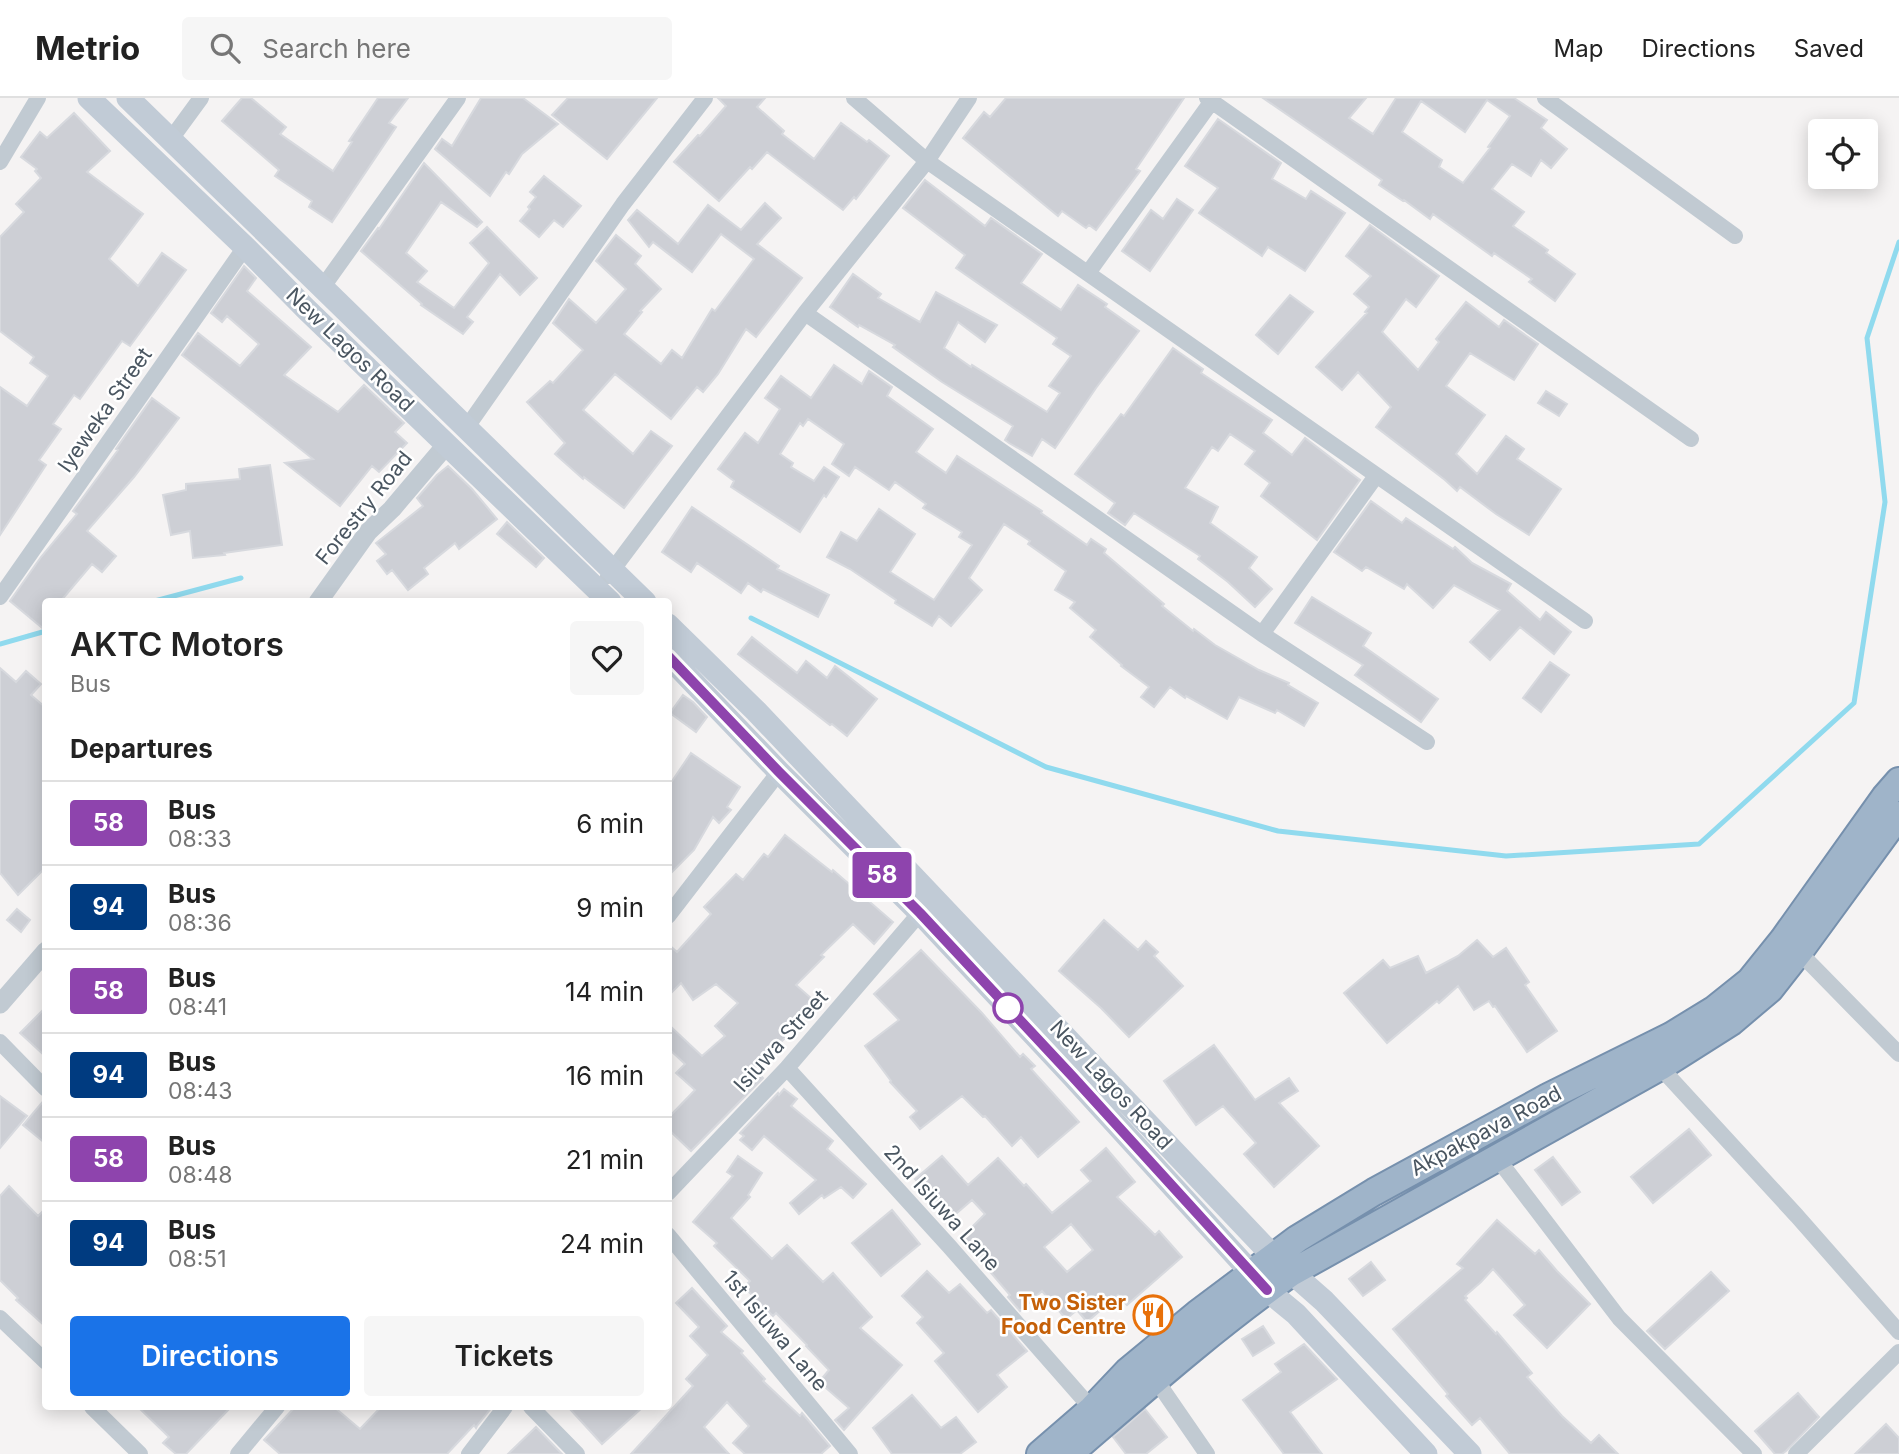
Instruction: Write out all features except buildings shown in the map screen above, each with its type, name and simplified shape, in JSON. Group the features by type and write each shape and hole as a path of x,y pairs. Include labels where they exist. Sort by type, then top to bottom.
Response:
{"highway":[{"name":"Akpakpava Road","path":"1282,1265 1297,1239 1374,1192 1548,1097 1671,1036 1715,1009 1750,981 1899,781"},
{"name":"Akpakpava Road","path":"1069,1454 1156,1380 1259,1282 1282,1265 1497,1158 1660,1067 1731,1022 1770,989 1899,815"},
{"name":"Akpakpava Road","path":"1040,1454 1092,1409 1128,1371 1197,1314 1259,1282"}],"main road":[{"name":"New Lagos Road","path":"89,98 603,596"},
{"name":"New Lagos Road","path":"128,98 641,598"},
{"name":"New Lagos Road","path":"672,629 766,721 1282,1265 1324,1301 1470,1454"},
{"name":"New Lagos Road","path":"672,660 920,913 1259,1282 1296,1314 1426,1454"}],"street":[{"path":"0,162 38,98"},
{"path":"171,139 201,98"},
{"path":"322,288 458,98"},
{"path":"467,427 623,204 705,98"},
{"path":"854,98 927,161 1585,621"},
{"path":"603,596 612,570 805,313 927,161 969,98"},
{"path":"1545,98 1735,236"},
{"path":"1087,273 1209,99 1691,439"},
{"name":"Iyeweka Street","path":"0,597 245,247"},
{"path":"805,313 1262,634 1427,742"},
{"name":"Forestry Road","path":"321,598 368,532 392,509 447,444"},
{"path":"1262,634 1376,476"},
{"path":"672,911 779,772"},
{"name":"Isiuwa Street","path":"672,1189 787,1068 920,913"},
{"path":"1799,952 1899,1055"},
{"path":"0,1004 42,956"},
{"path":"0,1042 42,1085"},
{"path":"1660,1067 1899,1332"},
{"name":"2nd Isiuwa Lane","path":"787,1068 1092,1409"},
{"path":"1497,1158 1619,1318 1754,1454"},
{"name":"1st Isiuwa Lane","path":"672,1240 850,1454"},
{"path":"0,1318 42,1358"},
{"path":"1796,1454 1899,1352"},
{"path":"1156,1380 1207,1454"},
{"path":"95,1410 141,1454"},
{"path":"238,1454 275,1410"},
{"path":"469,1454 503,1410"},
{"path":"534,1410 577,1454"}],"waterway":[{"path":"751,618 1046,767 1278,831 1506,856 1699,844 1854,703 1885,502 1867,338 1899,242"},
{"path":"166,598 241,578"},
{"path":"0,644 42,632"}],"bus line":[{"name":"58","path":"672,660 920,913 1267,1290"}],"place":[{"name":"Two Sister Food Centre","path":"1153,1315"}]}
